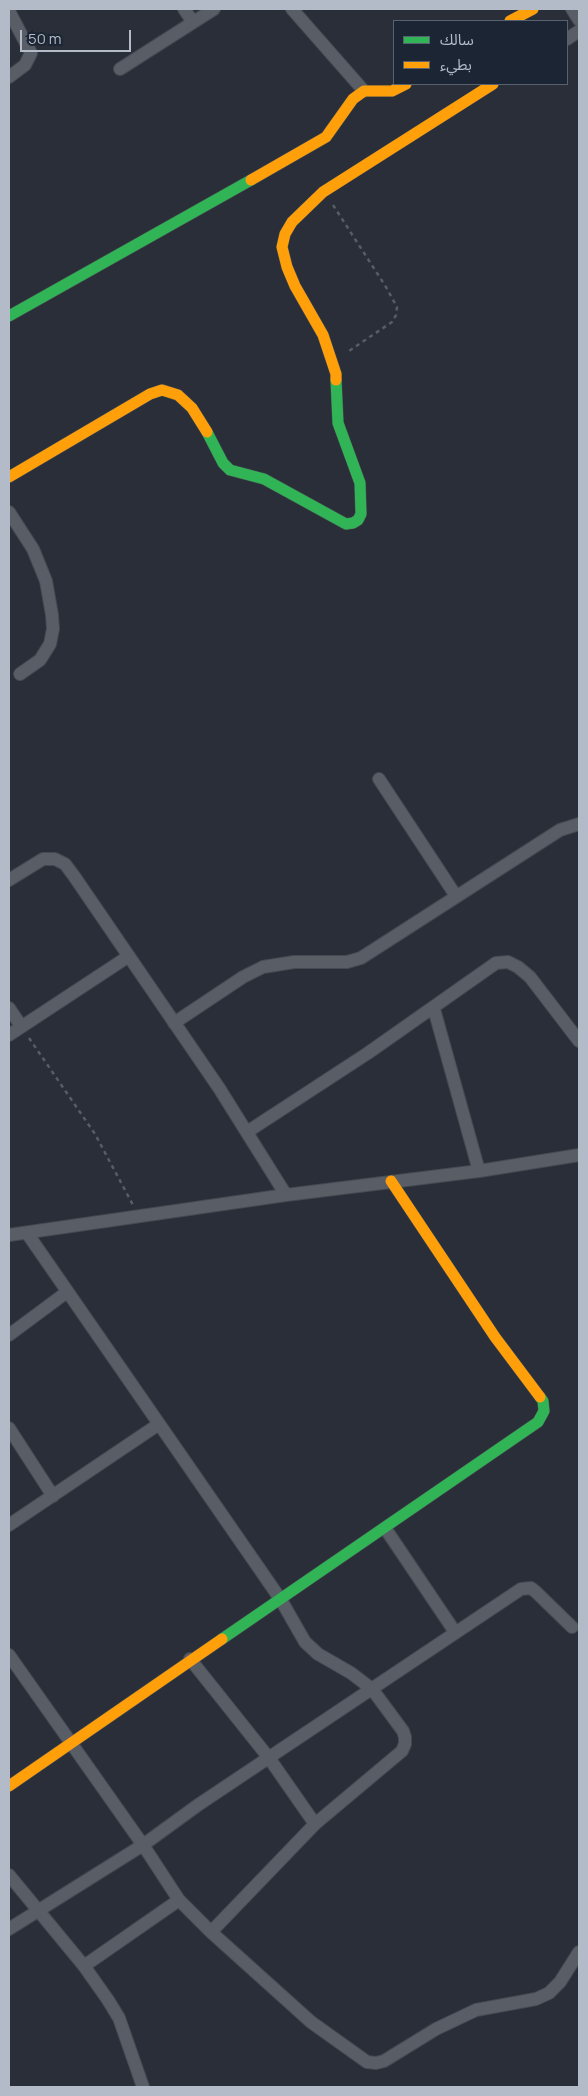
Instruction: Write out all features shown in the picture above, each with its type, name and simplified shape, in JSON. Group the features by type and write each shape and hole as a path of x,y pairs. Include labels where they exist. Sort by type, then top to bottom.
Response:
{"street":[{"path":"184,9 193,22"},
{"path":"120,69 214,9"},
{"path":"292,9 364,91"},
{"path":"512,20 532,9"},
{"path":"572,9 579,20"},
{"path":"9,11 31,53 25,65 9,77"},
{"path":"568,38 579,31"},
{"path":"9,316 202,209 326,137 336,126 353,99 364,91 392,91 404,85"},
{"path":"9,477 150,394 162,390 178,395 192,408 211,439 223,464 230,470 264,479 346,524 352,524 361,514 360,483 338,423 338,385 333,362 323,335 294,286 282,247 285,234 292,222 324,192 491,85"},
{"path":"9,512 33,549 46,581 53,629 50,644 40,660 20,674"},
{"path":"379,779 456,896"},
{"path":"174,1023 243,976 263,967 294,962 347,962 362,958 560,830 579,824"},
{"path":"9,880 43,859 54,859 64,864 106,920 247,1132 286,1195"},
{"path":"9,1035 129,956"},
{"path":"247,1132 434,1009 496,963 508,962 518,966 530,977 579,1041"},
{"path":"9,1008 21,1026"},
{"path":"434,1009 479,1170"},
{"path":"9,1235 286,1195 579,1156"},
{"path":"9,1786 190,1659 281,1600 538,1422 544,1411 543,1401 496,1336 391,1181"},
{"path":"27,1233 281,1600 301,1636 318,1654 351,1673 372,1689 403,1731 405,1744 402,1751 315,1824 211,1932"},
{"path":"9,1335 67,1292"},
{"path":"9,1525 160,1424"},
{"path":"9,1428 53,1496"},
{"path":"385,1528 455,1632"},
{"path":"9,1929 143,1844 521,1589 526,1588 536,1592 572,1627"},
{"path":"9,1655 143,1844 179,1900 211,1932 311,2022 367,2062 376,2064 436,2029 476,2010 536,1999 549,1993 560,1982 579,1952"},
{"path":"190,1659 269,1758 315,1824"},
{"path":"9,1875 84,1966 108,2000 119,2018 143,2087"},
{"path":"84,1966 179,1900"}],"path":[{"path":"324,192 386,287 396,307 396,315 392,322 333,362"},
{"path":"21,1026 95,1134 138,1216"}],"traffic: fast":[{"path":"9,316 251,180"},
{"path":"207,432 223,463 230,470 264,479 346,524 353,523 358,520 361,514 360,483 338,423 336,380"},
{"path":"222,1639 538,1422 544,1411 543,1401 540,1397"}],"traffic: slow":[{"path":"512,20 533,9"},
{"path":"251,180 326,137 353,99 364,91 392,91 404,85"},
{"path":"336,380 336,374 323,335 295,286 287,267 282,247 285,234 292,222 323,192 491,85"},
{"path":"9,477 150,394 162,390 178,395 192,408 207,432"},
{"path":"391,1181 495,1337 540,1397"},
{"path":"9,1786 222,1639"}]}
